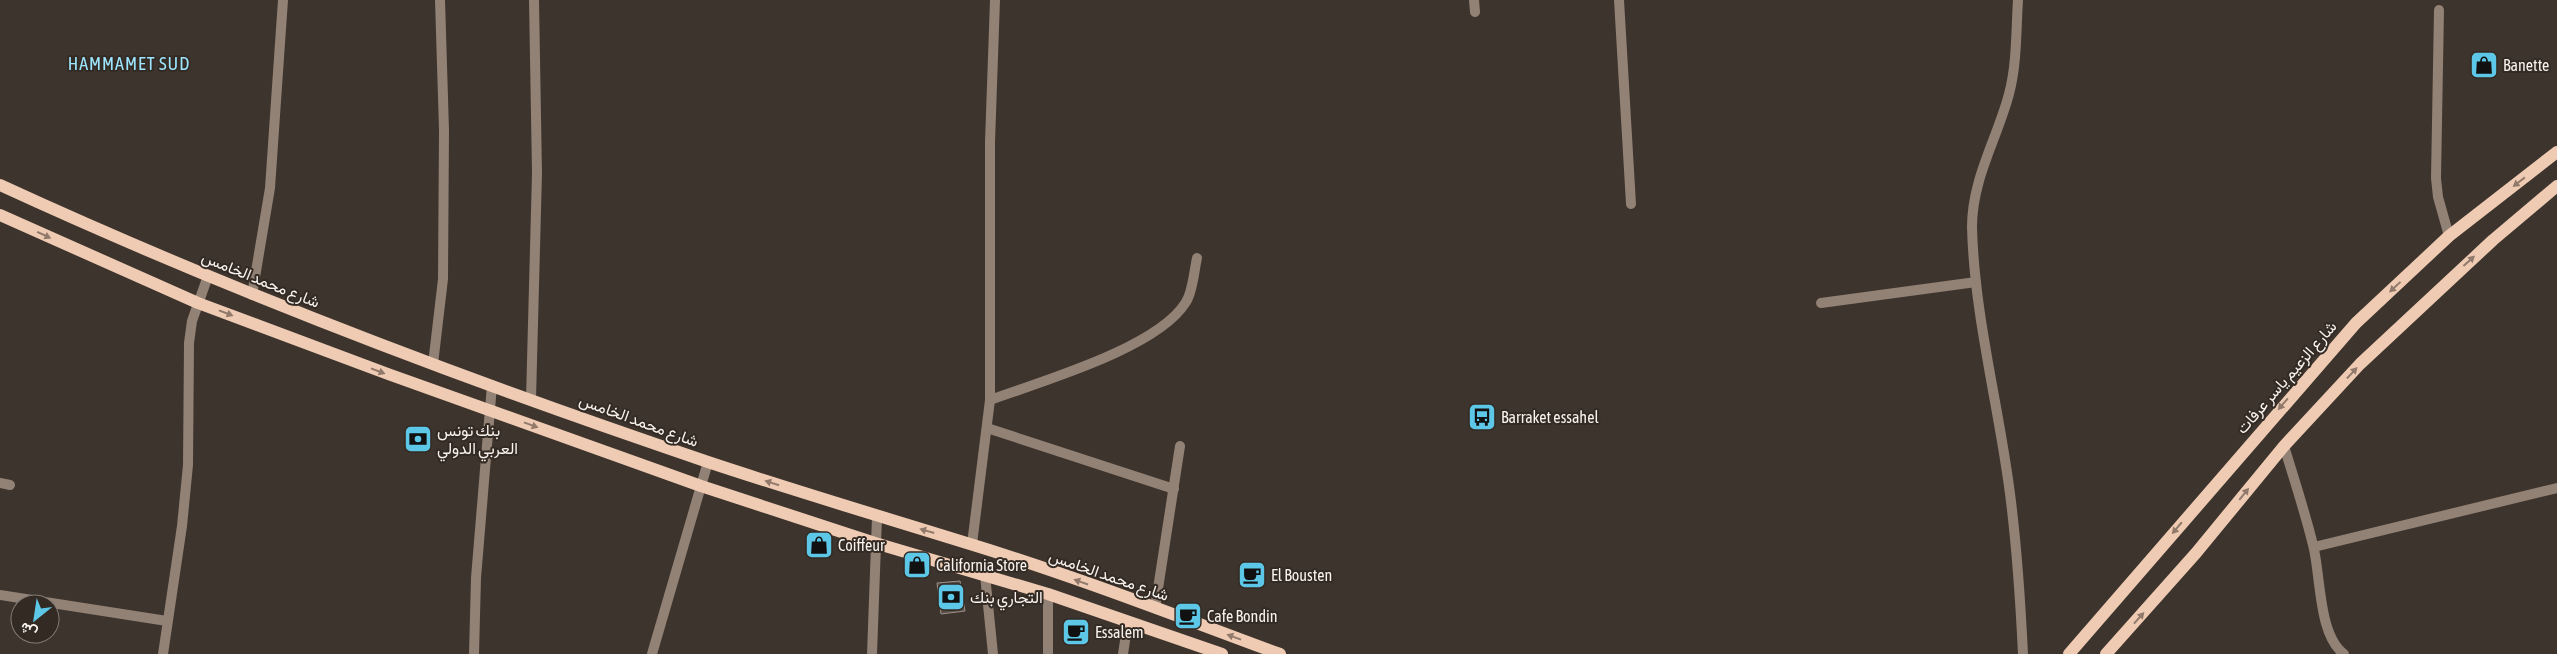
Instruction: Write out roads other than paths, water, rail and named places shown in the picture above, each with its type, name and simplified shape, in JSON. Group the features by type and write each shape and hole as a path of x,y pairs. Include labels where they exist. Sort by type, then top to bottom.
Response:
{"main road":[{"name":"شارع الزعيم ياسر عرفات","path":"2069,654 2323,358 2356,323 2449,236 2557,152"},
{"name":"شارع محمد الخامس","path":"0,185 252,295 492,386 708,462 972,544 1280,654"},
{"path":"2106,654 2196,553 2284,446 2360,364 2426,300 2557,186"},
{"path":"0,215 198,303 388,374 701,486 875,544 1048,594 1222,654"}],"street":[{"path":"252,295 270,188 283,0"},
{"path":"433,364 442,279 444,130 440,0"},
{"path":"531,399 536,173 534,0"},
{"path":"972,544 990,400 990,142 995,0"},
{"path":"1474,0 1475,12"},
{"path":"1619,0 1631,204"},
{"path":"2018,0 2014,68 2009,94 1978,181 1973,203 1976,282 2006,468 2023,654"},
{"path":"2439,10 2436,178 2438,197 2449,236"},
{"path":"990,400 1123,350 1163,328 1177,315 1188,300 1197,258"},
{"path":"163,654 182,526 188,465 187,360 192,320 208,276"},
{"path":"1821,303 1976,282"},
{"path":"474,654 476,578 492,386"},
{"path":"986,428 1174,489"},
{"path":"1155,608 1180,446"},
{"path":"2284,446 2314,547 2323,608 2332,642 2344,654"},
{"path":"652,654 708,462"},
{"path":"2314,547 2557,488"},
{"path":"872,654 877,516"},
{"path":"985,575 993,654"},
{"path":"1048,594 1048,654"},
{"path":"0,595 168,621"},
{"path":"1123,654 1128,621"}],"place":[{"name":"Banette","path":"2484,65"},
{"name":"Barraket essahel","path":"1482,417"},
{"name":"بنك تونس العربي الدولي","path":"418,439"},
{"name":"Coiffeur","path":"819,545"},
{"name":"California Store","path":"917,565"},
{"name":"El Bousten","path":"1252,575"},
{"name":"التجاري بنك","path":"951,597"},
{"name":"Cafe Bondin","path":"1188,616"},
{"name":"Essalem","path":"1076,632"}],"district":[{"name":"HAMMAMET SUD","path":"129,64"}]}
